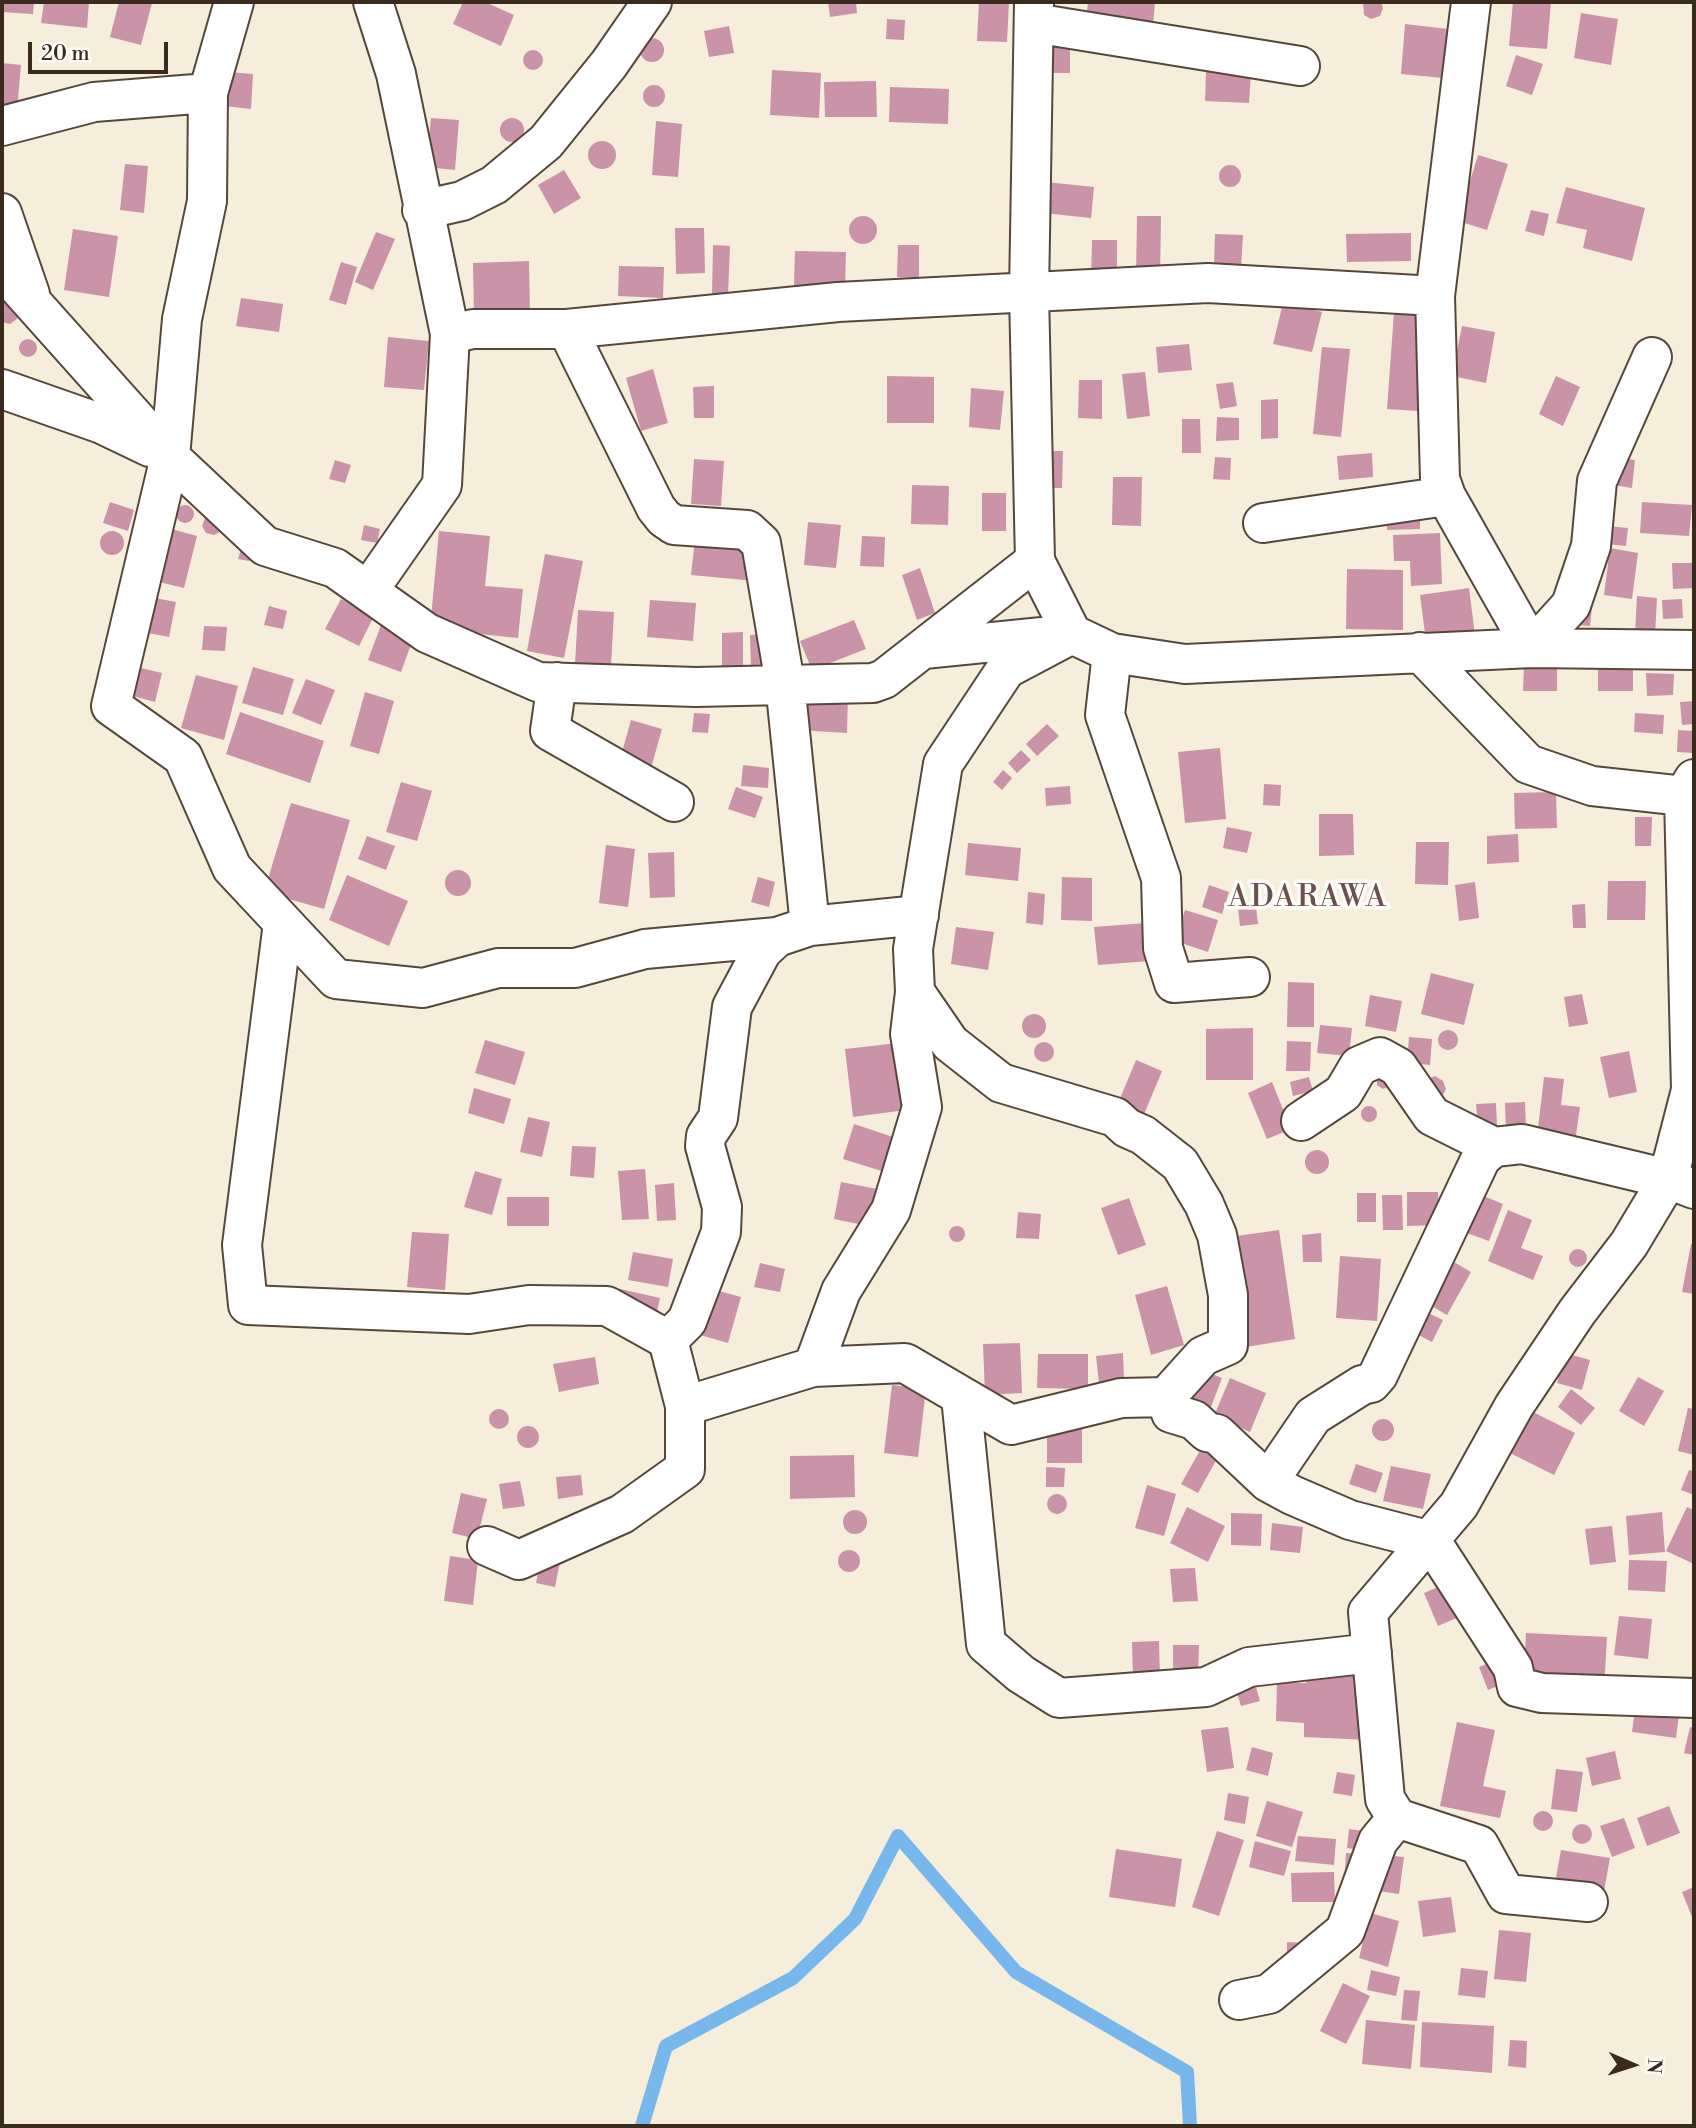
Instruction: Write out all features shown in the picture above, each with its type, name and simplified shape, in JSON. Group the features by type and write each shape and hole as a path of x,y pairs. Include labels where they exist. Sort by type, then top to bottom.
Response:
{"street":[{"path":"234,2 208,93 207,201 182,319 170,457 111,706 183,757 232,868 336,979 423,988 498,968 575,968 645,949 919,915"},
{"path":"368,591 442,485 450,334 422,211 396,74 373,2"},
{"path":"422,211 462,201 494,185 546,142 609,64 653,2"},
{"path":"1471,2 1435,296 1439,461 1446,496 1532,648"},
{"path":"1072,634 1035,562 1029,293 1034,13 1300,66"},
{"path":"2,126 94,102 208,93"},
{"path":"2,213 33,301"},
{"path":"2,269 33,301 87,368 170,457 265,546 322,562 428,633 538,682 696,687 873,683 884,679 1035,562"},
{"path":"450,334 473,329 567,329 838,302 1225,282 1435,296"},
{"path":"567,329 656,508 664,518 674,525 747,530 761,543 785,683 793,931"},
{"path":"1532,648 1571,605 1591,547 1597,481 1652,357"},
{"path":"2,389 102,424 170,457"},
{"path":"1263,523 1446,496"},
{"path":"813,1367 841,1291 891,1210 922,1107 910,1034 915,992 913,949 943,764 1006,669 1072,634"},
{"path":"923,649 1072,634 1112,653 1185,664 1532,648 1694,650"},
{"path":"1420,652 1528,764 1592,786 1689,788 1691,1090 1681,1184 1629,1244 1577,1312 1514,1406 1459,1505 1368,1612 1385,1799 1397,1818 1479,1845 1506,1894 1588,1902"},
{"path":"1112,653 1105,715 1161,878 1163,948 1174,983 1250,977"},
{"path":"557,682 550,731 674,802"},
{"path":"284,923 243,1245 248,1305 469,1314 529,1305 607,1306 668,1340 685,1406 685,1469 622,1514 519,1560 487,1546"},
{"path":"668,1340 687,1321 721,1232 722,1206 705,1146 706,1136 718,1118 728,1020 732,1007 762,951 793,931"},
{"path":"685,1406 813,1367 905,1363 1011,1425 1121,1398 1166,1397 1203,1356 1228,1345 1228,1296 1216,1235 1204,1204 1180,1164 1115,1118 1001,1083 950,1043 915,992"},
{"path":"1301,1121 1343,1093 1359,1066 1380,1057 1398,1067 1432,1116 1494,1147 1522,1144 1681,1184"},
{"path":"1268,1482 1313,1416 1362,1385 1371,1383 1378,1375 1481,1158 1494,1147"},
{"path":"961,1397 986,1644 1021,1674 1059,1698 1206,1687 1249,1667 1372,1653"},
{"path":"1166,1397 1171,1413 1194,1420 1207,1432 1217,1434 1268,1482 1350,1520 1431,1541 1513,1668 1517,1687 1542,1693 1694,1698"},
{"path":"1238,2000 1269,1994 1345,1931 1378,1841 1397,1818"}],"building":[{"path":"2,2 34,2 33,14 2,12"},
{"path":"44,2 89,2 87,28 41,23"},
{"path":"119,2 152,3 141,45 110,37"},
{"path":"463,2 485,2 514,15 501,46 453,24"},
{"path":"828,2 856,2 857,13 830,17"},
{"path":"979,2 1009,2 1007,42 977,41"},
{"path":"1088,2 1155,2 1153,26 1086,21"},
{"path":"1363,2 1381,2 1383,8 1380,16 1371,19 1364,15"},
{"path":"1513,2 1551,2 1547,49 1509,46"},
{"path":"1581,13 1618,19 1611,65 1574,58"},
{"path":"887,19 905,20 904,40 886,39"},
{"path":"1405,24 1448,29 1443,78 1401,74"},
{"path":"729,26 734,53 709,57 704,31"},
{"path":"1048,36 1070,37 1070,73 1048,73"},
{"path":"652,38 663,45 664,50 657,61 652,62 641,55 640,50 647,39"},
{"path":"533,50 540,53 543,60 540,67 533,70 526,67 523,60 526,53"},
{"path":"1516,55 1543,64 1532,95 1506,86"},
{"path":"2,63 21,65 17,111 2,110"},
{"path":"772,70 821,73 819,118 770,115"},
{"path":"217,71 253,74 251,109 215,105"},
{"path":"1206,71 1251,73 1249,103 1205,101"},
{"path":"876,81 877,117 825,117 824,82"},
{"path":"654,85 662,88 665,96 662,104 654,107 646,104 643,96 646,88"},
{"path":"890,87 949,89 948,124 889,122"},
{"path":"431,118 459,120 455,170 426,167"},
{"path":"512,118 520,122 524,130 520,138 512,142 504,138 500,130 504,122"},
{"path":"656,121 682,124 678,177 652,175"},
{"path":"602,141 612,145 616,155 612,165 602,169 592,165 588,155 592,145"},
{"path":"1478,155 1508,164 1487,230 1458,221"},
{"path":"125,164 148,166 144,213 120,210"},
{"path":"1230,165 1238,168 1241,176 1238,184 1230,187 1222,184 1219,176 1222,168"},
{"path":"564,170 581,198 554,214 538,185"},
{"path":"1046,182 1094,187 1091,218 1043,213"},
{"path":"1566,187 1645,208 1632,261 1583,248 1587,230 1556,223"},
{"path":"1531,210 1549,214 1544,236 1525,231"},
{"path":"863,216 873,220 877,230 873,240 863,244 853,240 849,230 853,220"},
{"path":"1137,216 1161,216 1160,280 1136,279"},
{"path":"675,228 704,228 705,273 676,274"},
{"path":"73,229 118,236 109,297 64,290"},
{"path":"376,232 395,239 373,290 355,282"},
{"path":"1411,233 1411,261 1347,262 1346,234"},
{"path":"1215,234 1243,235 1241,268 1214,266"},
{"path":"1092,240 1117,240 1117,280 1091,280"},
{"path":"713,245 730,246 728,295 712,295"},
{"path":"898,245 919,245 919,278 897,277"},
{"path":"795,251 846,252 845,285 794,285"},
{"path":"529,261 530,316 474,317 473,263"},
{"path":"341,262 357,267 346,305 329,300"},
{"path":"619,266 664,267 663,298 618,296"},
{"path":"241,298 283,304 279,332 236,326"},
{"path":"6,302 19,311 17,319 10,324 2,322 2,305"},
{"path":"1283,303 1322,312 1312,352 1273,344"},
{"path":"1394,312 1425,314 1418,411 1387,409"},
{"path":"1462,326 1495,332 1486,383 1452,376"},
{"path":"388,337 429,341 424,390 384,387"},
{"path":"28,339 34,342 37,348 34,354 28,357 22,354 19,348 22,342"},
{"path":"1189,344 1192,370 1158,373 1156,347"},
{"path":"1322,347 1350,349 1341,437 1313,434"},
{"path":"653,369 668,423 641,431 626,378"},
{"path":"1145,372 1150,416 1127,419 1122,374"},
{"path":"887,376 934,377 934,423 887,423"},
{"path":"1556,376 1580,387 1563,426 1539,414"},
{"path":"1079,380 1102,380 1102,419 1078,418"},
{"path":"1233,382 1237,406 1220,409 1216,384"},
{"path":"714,386 714,418 694,418 693,387"},
{"path":"971,388 1004,391 1000,430 969,427"},
{"path":"1278,399 1278,438 1261,439 1261,400"},
{"path":"1217,417 1239,418 1239,440 1216,441"},
{"path":"1182,419 1200,419 1201,453 1182,453"},
{"path":"1043,451 1063,451 1062,488 1042,488"},
{"path":"1372,453 1373,477 1339,480 1337,456"},
{"path":"1215,457 1231,458 1230,480 1213,479"},
{"path":"1617,458 1635,460 1632,488 1613,485"},
{"path":"694,459 724,461 721,506 691,504"},
{"path":"335,460 351,465 345,483 329,479"},
{"path":"1113,477 1142,477 1141,526 1112,525"},
{"path":"912,485 949,486 948,525 911,524"},
{"path":"982,493 1006,493 1006,531 982,531"},
{"path":"110,502 134,510 128,531 103,523"},
{"path":"1642,502 1692,505 1689,536 1640,533"},
{"path":"181,505 189,505 194,514 192,521 181,523 176,518 176,510"},
{"path":"1420,509 1420,529 1387,530 1386,511"},
{"path":"212,514 222,531 214,535 206,533 202,526 205,518"},
{"path":"808,522 841,525 836,568 804,565"},
{"path":"364,525 380,529 377,543 361,540"},
{"path":"1608,526 1628,528 1626,546 1607,544"},
{"path":"164,527 197,536 184,588 151,580"},
{"path":"112,531 123,538 124,543 117,554 112,555 101,548 100,543 107,532"},
{"path":"439,531 490,536 485,586 523,589 518,638 430,629"},
{"path":"1440,533 1442,584 1411,586 1410,561 1394,561 1393,535"},
{"path":"862,536 885,537 884,567 860,566"},
{"path":"695,539 759,545 755,581 691,575"},
{"path":"1610,548 1638,553 1632,599 1604,595"},
{"path":"241,549 252,557 249,561 238,559"},
{"path":"545,554 583,561 564,658 527,651"},
{"path":"1672,563 1694,563 1694,588 1673,589"},
{"path":"920,568 935,613 917,620 902,575"},
{"path":"1347,569 1403,570 1403,630 1346,629"},
{"path":"1469,588 1475,635 1426,641 1420,595"},
{"path":"1637,596 1657,598 1655,636 1635,634"},
{"path":"150,597 176,602 169,637 143,632"},
{"path":"341,599 374,616 359,646 325,629"},
{"path":"1682,599 1683,618 1663,619 1662,600"},
{"path":"650,600 696,603 693,641 647,637"},
{"path":"1579,604 1592,606 1590,626 1577,625"},
{"path":"269,606 287,611 283,629 264,625"},
{"path":"578,610 614,612 611,666 575,664"},
{"path":"854,620 866,649 812,670 800,641"},
{"path":"381,625 414,636 401,672 368,660"},
{"path":"204,626 227,627 225,651 202,650"},
{"path":"743,632 743,671 722,671 722,633"},
{"path":"767,634 769,668 751,668 750,635"},
{"path":"1524,663 1557,663 1557,691 1523,691"},
{"path":"137,667 162,673 155,702 129,695"},
{"path":"253,667 294,679 283,715 242,703"},
{"path":"1598,669 1633,669 1633,691 1598,691"},
{"path":"1646,673 1674,674 1673,695 1647,696"},
{"path":"196,675 238,686 224,740 181,728"},
{"path":"306,679 335,690 321,725 292,713"},
{"path":"799,691 848,694 847,733 797,730"},
{"path":"365,692 394,701 379,754 350,746"},
{"path":"1694,701 1694,724 1682,725 1680,702"},
{"path":"240,712 324,741 310,783 226,754"},
{"path":"694,713 710,714 708,733 692,732"},
{"path":"1635,713 1664,715 1663,734 1634,732"},
{"path":"631,720 662,729 651,768 620,759"},
{"path":"1047,724 1059,736 1037,756 1026,744"},
{"path":"1678,730 1694,731 1694,753 1677,752"},
{"path":"1220,748 1226,819 1185,823 1178,752"},
{"path":"1021,750 1031,760 1017,773 1008,763"},
{"path":"743,765 769,768 768,788 741,786"},
{"path":"1003,770 1012,778 1002,790 993,782"},
{"path":"401,782 432,791 417,841 386,832"},
{"path":"1264,784 1281,785 1280,806 1263,805"},
{"path":"1070,786 1071,804 1046,806 1045,788"},
{"path":"736,787 763,797 755,818 728,809"},
{"path":"1556,792 1557,828 1515,829 1514,793"},
{"path":"291,803 350,820 324,909 264,892"},
{"path":"1319,814 1353,814 1354,855 1319,856"},
{"path":"1635,817 1652,817 1651,846 1635,846"},
{"path":"1227,827 1252,832 1247,853 1223,848"},
{"path":"1518,834 1519,862 1487,864 1487,836"},
{"path":"367,836 395,846 386,870 358,859"},
{"path":"1416,842 1449,842 1448,885 1415,884"},
{"path":"968,843 1021,848 1018,881 965,875"},
{"path":"606,845 635,849 628,907 599,903"},
{"path":"674,852 675,897 650,898 648,853"},
{"path":"458,870 467,874 471,883 467,892 458,896 449,892 445,883 449,874"},
{"path":"347,875 408,901 389,946 329,920"},
{"path":"758,877 775,882 769,907 751,902"},
{"path":"1062,877 1092,878 1092,921 1061,920"},
{"path":"1608,881 1646,881 1645,920 1607,920"},
{"path":"1475,882 1479,918 1459,921 1455,885"},
{"path":"1209,885 1229,892 1222,914 1202,907"},
{"path":"1028,892 1045,894 1043,925 1026,923"},
{"path":"1585,904 1586,928 1573,928 1572,905"},
{"path":"1256,907 1258,924 1240,926 1238,909"},
{"path":"1185,910 1218,920 1208,952 1175,941"},
{"path":"1145,923 1149,961 1098,965 1094,927"},
{"path":"956,927 994,932 988,970 951,964"},
{"path":"1431,973 1474,984 1464,1025 1421,1014"},
{"path":"1288,982 1314,983 1314,1027 1287,1027"},
{"path":"1582,994 1588,1024 1569,1027 1564,997"},
{"path":"1370,995 1402,1001 1396,1032 1365,1026"},
{"path":"1034,1014 1045,1021 1046,1026 1039,1037 1034,1038 1023,1031 1022,1026 1029,1015"},
{"path":"1320,1025 1352,1028 1349,1056 1317,1053"},
{"path":"1253,1028 1253,1080 1206,1080 1206,1029"},
{"path":"1444,1030 1452,1030 1458,1040 1452,1050 1444,1050 1438,1044 1438,1036"},
{"path":"1409,1037 1432,1039 1430,1065 1407,1063"},
{"path":"485,1040 525,1052 515,1085 475,1073"},
{"path":"1287,1041 1311,1042 1310,1071 1286,1071"},
{"path":"1044,1042 1051,1045 1054,1052 1051,1059 1044,1062 1037,1059 1034,1052 1037,1045"},
{"path":"898,1043 906,1110 853,1117 845,1049"},
{"path":"1629,1051 1637,1092 1609,1098 1600,1057"},
{"path":"1136,1060 1162,1071 1143,1117 1117,1106"},
{"path":"1377,1073 1391,1086 1383,1089 1377,1085"},
{"path":"1435,1076 1443,1081 1446,1089 1442,1097 1426,1080"},
{"path":"1309,1077 1313,1091 1293,1096 1290,1082"},
{"path":"1544,1077 1564,1079 1561,1105 1580,1107 1575,1142 1537,1137"},
{"path":"1272,1082 1291,1129 1267,1139 1248,1093"},
{"path":"474,1088 511,1099 504,1124 468,1113"},
{"path":"1525,1102 1526,1129 1506,1130 1505,1103"},
{"path":"1496,1103 1497,1126 1478,1127 1476,1104"},
{"path":"1369,1106 1375,1108 1375,1120 1369,1122 1363,1120 1361,1114 1363,1108"},
{"path":"528,1117 550,1122 542,1157 520,1152"},
{"path":"854,1124 899,1139 888,1173 843,1159"},
{"path":"572,1146 596,1147 594,1178 570,1176"},
{"path":"1317,1150 1325,1154 1329,1162 1325,1170 1317,1174 1309,1170 1305,1162 1309,1154"},
{"path":"645,1169 649,1219 622,1220 618,1171"},
{"path":"475,1171 502,1179 492,1215 464,1207"},
{"path":"841,1182 877,1189 868,1226 834,1219"},
{"path":"674,1183 676,1220 657,1221 655,1185"},
{"path":"1407,1192 1438,1192 1439,1225 1407,1226"},
{"path":"1357,1193 1376,1193 1376,1222 1357,1222"},
{"path":"1476,1193 1503,1204 1489,1241 1461,1231"},
{"path":"1382,1195 1402,1195 1403,1230 1383,1230"},
{"path":"507,1197 549,1197 549,1226 507,1226"},
{"path":"1129,1198 1146,1245 1118,1255 1101,1208"},
{"path":"1508,1210 1532,1220 1521,1248 1543,1256 1533,1280 1488,1261"},
{"path":"1018,1212 1041,1214 1039,1239 1016,1238"},
{"path":"957,1226 963,1228 963,1240 957,1242 951,1240 949,1234 951,1228"},
{"path":"1279,1230 1295,1339 1246,1347 1230,1237"},
{"path":"412,1232 449,1234 445,1290 407,1287"},
{"path":"1321,1233 1322,1262 1303,1262 1302,1235"},
{"path":"1691,1244 1694,1244 1694,1294 1682,1292"},
{"path":"1578,1249 1584,1252 1587,1258 1584,1264 1578,1267 1572,1264 1569,1258 1572,1252"},
{"path":"633,1252 673,1259 668,1287 628,1280"},
{"path":"1340,1256 1381,1259 1377,1321 1336,1318"},
{"path":"1447,1258 1471,1272 1447,1315 1423,1301"},
{"path":"760,1263 785,1269 780,1292 754,1287"},
{"path":"1167,1286 1184,1345 1151,1355 1135,1295"},
{"path":"616,1288 660,1298 656,1317 612,1308"},
{"path":"712,1289 741,1297 728,1343 700,1335"},
{"path":"1420,1309 1443,1320 1432,1342 1409,1330"},
{"path":"1020,1343 1022,1393 985,1395 983,1344"},
{"path":"1123,1353 1124,1381 1099,1383 1096,1356"},
{"path":"1565,1353 1590,1360 1582,1390 1557,1383"},
{"path":"1038,1354 1088,1354 1088,1389 1037,1388"},
{"path":"595,1357 599,1384 559,1392 553,1364"},
{"path":"1201,1370 1222,1378 1211,1407 1190,1400"},
{"path":"1638,1377 1664,1391 1644,1426 1619,1411"},
{"path":"1230,1378 1266,1393 1250,1432 1214,1416"},
{"path":"892,1385 926,1389 918,1457 884,1453"},
{"path":"1571,1389 1595,1408 1581,1425 1558,1407"},
{"path":"1688,1408 1694,1409 1694,1455 1678,1451"},
{"path":"499,1409 506,1412 509,1419 506,1426 499,1429 492,1426 489,1419 492,1412"},
{"path":"1529,1410 1575,1433 1554,1475 1508,1452"},
{"path":"1379,1419 1387,1419 1394,1426 1394,1434 1387,1441 1379,1441 1372,1434 1372,1426"},
{"path":"1047,1425 1082,1425 1082,1463 1047,1463"},
{"path":"528,1426 536,1429 539,1437 536,1445 528,1448 520,1445 517,1437 520,1429"},
{"path":"1202,1447 1218,1457 1198,1493 1181,1484"},
{"path":"854,1455 855,1497 790,1499 790,1456"},
{"path":"1356,1464 1383,1473 1376,1493 1349,1484"},
{"path":"1391,1466 1431,1474 1423,1509 1383,1501"},
{"path":"1046,1467 1065,1468 1064,1487 1046,1487"},
{"path":"1689,1470 1694,1471 1694,1495 1681,1490"},
{"path":"581,1475 583,1495 558,1499 556,1477"},
{"path":"520,1481 525,1506 503,1509 499,1484"},
{"path":"1147,1485 1176,1494 1164,1536 1135,1528"},
{"path":"461,1493 487,1499 477,1539 452,1533"},
{"path":"1057,1494 1064,1497 1067,1504 1064,1511 1057,1514 1050,1511 1047,1504 1050,1497"},
{"path":"1187,1507 1225,1526 1208,1562 1170,1543"},
{"path":"1687,1507 1694,1510 1694,1564 1666,1551"},
{"path":"855,1510 863,1514 867,1522 863,1530 855,1534 847,1530 843,1522 847,1514"},
{"path":"1662,1512 1665,1552 1629,1555 1626,1516"},
{"path":"1231,1513 1262,1514 1261,1546 1231,1545"},
{"path":"1272,1523 1303,1527 1300,1553 1270,1550"},
{"path":"1612,1526 1616,1562 1590,1565 1585,1529"},
{"path":"849,1550 857,1553 860,1561 857,1569 849,1572 841,1569 838,1561 841,1553"},
{"path":"450,1556 478,1560 473,1605 444,1601"},
{"path":"541,1558 560,1562 555,1587 536,1583"},
{"path":"1629,1560 1667,1561 1665,1592 1628,1590"},
{"path":"1195,1568 1198,1601 1173,1602 1170,1569"},
{"path":"1452,1581 1466,1614 1438,1626 1424,1593"},
{"path":"1619,1616 1652,1619 1648,1659 1614,1655"},
{"path":"1526,1633 1607,1637 1604,1690 1523,1685"},
{"path":"1159,1641 1160,1678 1133,1679 1132,1642"},
{"path":"1173,1645 1199,1645 1198,1677 1173,1677"},
{"path":"1496,1660 1505,1683 1488,1690 1479,1667"},
{"path":"1306,1669 1371,1672 1368,1740 1304,1737 1304,1723 1276,1721 1277,1682 1306,1683"},
{"path":"1254,1680 1260,1701 1241,1706 1235,1686"},
{"path":"1635,1709 1679,1714 1676,1738 1632,1732"},
{"path":"1457,1722 1495,1730 1483,1786 1506,1791 1500,1818 1440,1806"},
{"path":"1228,1727 1234,1768 1207,1772 1201,1730"},
{"path":"1690,1727 1694,1728 1694,1755 1684,1753"},
{"path":"1252,1747 1273,1753 1268,1776 1246,1770"},
{"path":"1615,1751 1621,1779 1592,1786 1586,1758"},
{"path":"1556,1769 1583,1772 1577,1812 1551,1809"},
{"path":"1337,1772 1355,1775 1352,1796 1333,1793"},
{"path":"1228,1793 1249,1797 1245,1824 1224,1820"},
{"path":"1267,1801 1303,1812 1292,1847 1256,1836"},
{"path":"1669,1806 1680,1833 1647,1846 1637,1818"},
{"path":"1543,1811 1550,1814 1553,1821 1550,1828 1543,1831 1536,1828 1533,1821 1536,1814"},
{"path":"1624,1818 1635,1848 1612,1857 1600,1826"},
{"path":"1578,1824 1586,1824 1592,1834 1586,1844 1578,1844 1572,1838 1572,1830"},
{"path":"1349,1829 1363,1831 1362,1850 1347,1848"},
{"path":"1217,1831 1244,1840 1219,1916 1192,1907"},
{"path":"1298,1836 1336,1839 1334,1865 1295,1861"},
{"path":"1255,1841 1291,1851 1284,1876 1249,1867"},
{"path":"1116,1849 1182,1859 1175,1907 1109,1897"},
{"path":"1561,1850 1610,1858 1604,1891 1555,1883"},
{"path":"1346,1853 1360,1854 1359,1872 1345,1871"},
{"path":"1383,1855 1404,1857 1399,1894 1378,1891"},
{"path":"1334,1872 1335,1902 1292,1902 1291,1873"},
{"path":"1694,1887 1694,1916 1692,1917 1682,1892"},
{"path":"1451,1897 1456,1932 1423,1937 1418,1901"},
{"path":"1370,1913 1399,1921 1388,1967 1359,1958"},
{"path":"1499,1930 1531,1933 1526,1982 1494,1979"},
{"path":"1287,1942 1303,1943 1287,1958"},
{"path":"1461,1968 1488,1971 1485,1998 1458,1995"},
{"path":"1371,1970 1400,1977 1396,1996 1367,1990"},
{"path":"1343,1983 1370,1996 1346,2044 1320,2031"},
{"path":"1404,1990 1420,1991 1417,2021 1401,2020"},
{"path":"1366,2020 1415,2025 1411,2069 1362,2064"},
{"path":"1422,2022 1494,2026 1492,2073 1420,2067"},
{"path":"1510,2040 1527,2041 1526,2068 1508,2066"}],"waterway":[{"path":"642,2126 666,2046 793,1978 855,1919 898,1836 1016,1972 1187,2072 1190,2126"}],"district":[{"name":"ADARAWA","path":"1308,899"}]}
